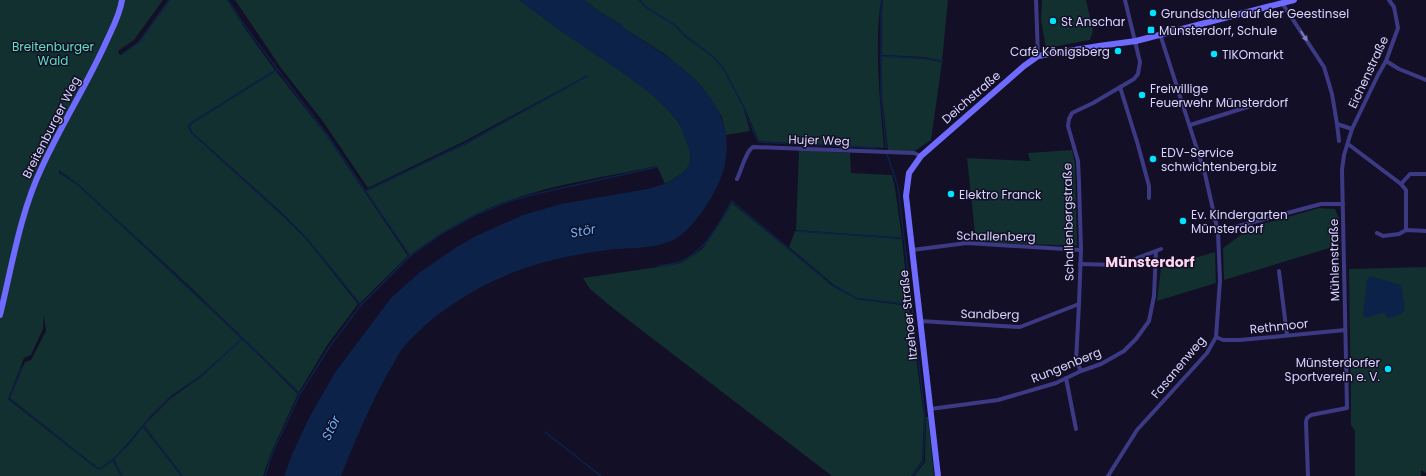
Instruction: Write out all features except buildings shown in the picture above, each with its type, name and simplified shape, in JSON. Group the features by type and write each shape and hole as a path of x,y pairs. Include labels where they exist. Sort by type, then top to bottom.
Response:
{"street":[{"name":"Breitenburger Weg","path":"0,315 19,233 32,190 42,167 100,57 118,14 122,0"},
{"path":"1036,0 1038,56 1136,41 1294,0"},
{"path":"1125,0 1136,41"},
{"name":"Eichenstraße","path":"1352,129 1386,61 1398,28 1394,7 1389,0"},
{"path":"1282,3 1322,64 1332,94 1339,141"},
{"name":"Fasanenweg","path":"1108,476 1137,430 1207,353 1216,337 1220,280 1217,232 1205,174 1160,34"},
{"name":"Schallenbergstraße","path":"1081,371 1076,361 1081,250 1078,161 1068,126 1069,118 1072,113 1093,103 1134,79 1138,74 1140,62 1136,41"},
{"name":"Deichstraße","path":"921,156 1024,66 1038,56"},
{"path":"1386,61 1399,69 1426,80"},
{"path":"1120,87 1149,186 1149,198"},
{"path":"1190,125 1257,104"},
{"path":"1337,124 1352,129"},
{"name":"Mühlenstraße","path":"1308,476 1307,418 1311,415 1347,408 1342,170 1352,129"},
{"path":"1348,144 1401,184 1406,190 1406,230"},
{"name":"Hujer Weg","path":"736,179 749,150 753,147 914,153 921,156"},
{"name":"Itzehoer Straße","path":"921,156 909,173 906,184 907,210 938,476"},
{"path":"1401,184 1410,174 1426,174"},
{"path":"1217,232 1321,204 1343,204"},
{"path":"1377,233 1383,236 1399,234 1406,230 1426,231"},
{"name":"Schallenberg","path":"912,250 976,243 1081,250"},
{"path":"1080,264 1119,265 1161,249"},
{"name":"Rungenberg","path":"930,409 998,400 1056,382 1101,364 1124,351 1136,339 1149,321 1154,296 1156,251"},
{"path":"1280,271 1287,335"},
{"name":"Sandberg","path":"920,321 1020,327 1079,304"},
{"name":"Rethmoor","path":"1216,337 1223,340 1240,340 1345,330"},
{"path":"1066,378 1076,429"}],"green space":[{"name":"Breitenburger Wald","path":"0,0 163,0 134,40 118,51 120,55 139,42 170,0 227,0 246,30 275,70 190,123 188,127 191,133 280,213 306,239 358,304 328,344 299,392 184,281 78,184 59,170 59,173 78,185 242,339 201,375 171,396 151,415 113,459 98,468 10,398 25,362 31,360 46,331 44,315 43,329 31,355 24,358 8,399 97,469 100,469 113,461 121,476 0,476"},
{"path":"235,0 519,0 566,34 626,74 656,97 668,109 681,127 691,158 690,163 681,174 665,184 657,166 564,185 518,197 496,205 466,219 410,255 366,191 466,144 588,75 465,141 368,188 322,120 281,68"},
{"path":"584,0 639,0 646,8 676,26 683,35 713,57 723,69 743,106 750,131 726,135 722,117 702,87 690,75 663,53 622,27 622,25 600,12"},
{"path":"640,0 881,0 878,55 879,93 884,148 759,141 744,106 724,69 714,57 684,34 677,26 647,7"},
{"path":"883,0 948,0 942,61 925,57 882,55"},
{"path":"1042,0 1086,0 1093,31 1090,40 1046,48 1041,20"},
{"path":"881,56 924,59 942,62 931,140 913,152 888,151 882,96"},
{"path":"276,71 327,136 408,256 360,303 307,238 281,212 192,132 190,127 191,124"},
{"path":"799,150 850,153 851,173 892,175 902,238 796,230"},
{"path":"1072,150 1075,163 1077,246 976,242 967,158 1030,161 1028,153"},
{"path":"732,203 833,286 856,299 909,306 924,416 922,461 911,476 832,476 614,309 590,289 583,278 681,263 703,248"},
{"path":"1319,208 1335,209 1339,219 1339,245 1224,280 1223,248 1252,227"},
{"path":"795,231 902,239 909,304 857,298 834,285 789,247"},
{"path":"1215,252 1216,283 1157,301 1161,268"},
{"path":"1426,267 1426,473 1421,470 1421,476 1355,476 1355,431 1351,425 1349,269"},
{"path":"242,339 298,394 271,453 263,476 183,476 144,425 171,398 201,377"},
{"path":"926,417 928,417 934,476 914,476 925,462"},
{"path":"143,427 181,476 123,476 114,460"}],"water":[{"name":"Stör","path":"519,0 584,0 684,69 709,96 718,111 725,129 727,147 725,165 716,190 687,230 674,240 650,247 609,250 544,262 490,282 456,302 427,324 400,352 369,410 341,476 284,476 293,452 310,416 336,371 391,298 419,273 455,248 476,236 523,215 561,204 647,189 665,184 685,171 689,165 691,158 689,149 679,123 671,113 651,94 627,76 555,27"},
{"path":"1370,276 1401,285 1405,310 1404,312 1397,316 1388,318 1384,312 1366,318 1363,315 1367,281"}],"waterway":[{"path":"122,54 139,42 169,0"},
{"path":"228,0 247,29 328,136 410,256"},
{"path":"639,0 646,7 676,26 683,34 713,57 724,69 743,106 758,142 877,148"},
{"path":"882,0 881,96 886,148"},
{"path":"880,56 924,58 943,61"},
{"path":"277,70 191,123 189,127 192,133 306,238 361,305"},
{"path":"366,191 466,143 587,76"},
{"path":"887,154 898,187 925,416 923,462 912,476"},
{"path":"265,476 272,454 300,394 330,346 361,305 410,256 441,234 475,215 507,202 531,195 657,167"},
{"path":"60,172 78,185 183,282 299,393"},
{"path":"658,266 682,261 699,250 712,235 732,201 833,286 856,298 910,305"},
{"path":"797,231 903,238"},
{"path":"22,367 9,398 98,469 100,469 113,460 129,444 151,416 171,396 201,376 243,338"},
{"path":"143,425 182,476"},
{"path":"545,432 601,476"},
{"path":"114,460 122,476"}],"place":[{"name":"Grundschule auf der Geestinsel","path":"1153,13"},
{"name":"St Anschar","path":"1053,21"},
{"name":"Münsterdorf, Schule","path":"1151,30"},
{"name":"Café Königsberg","path":"1118,51"},
{"name":"TIKOmarkt","path":"1214,54"},
{"name":"Freiwillige Feuerwehr Münsterdorf","path":"1142,95"},
{"name":"EDV-Service schwichtenberg.biz","path":"1153,159"},
{"name":"Elektro Franck","path":"951,194"},
{"name":"Ev. Kindergarten Münsterdorf","path":"1183,221"},
{"name":"Münsterdorfer Sportverein e. V.","path":"1388,369"}],"district":[{"name":"Münsterdorf","path":"1150,262"}]}
